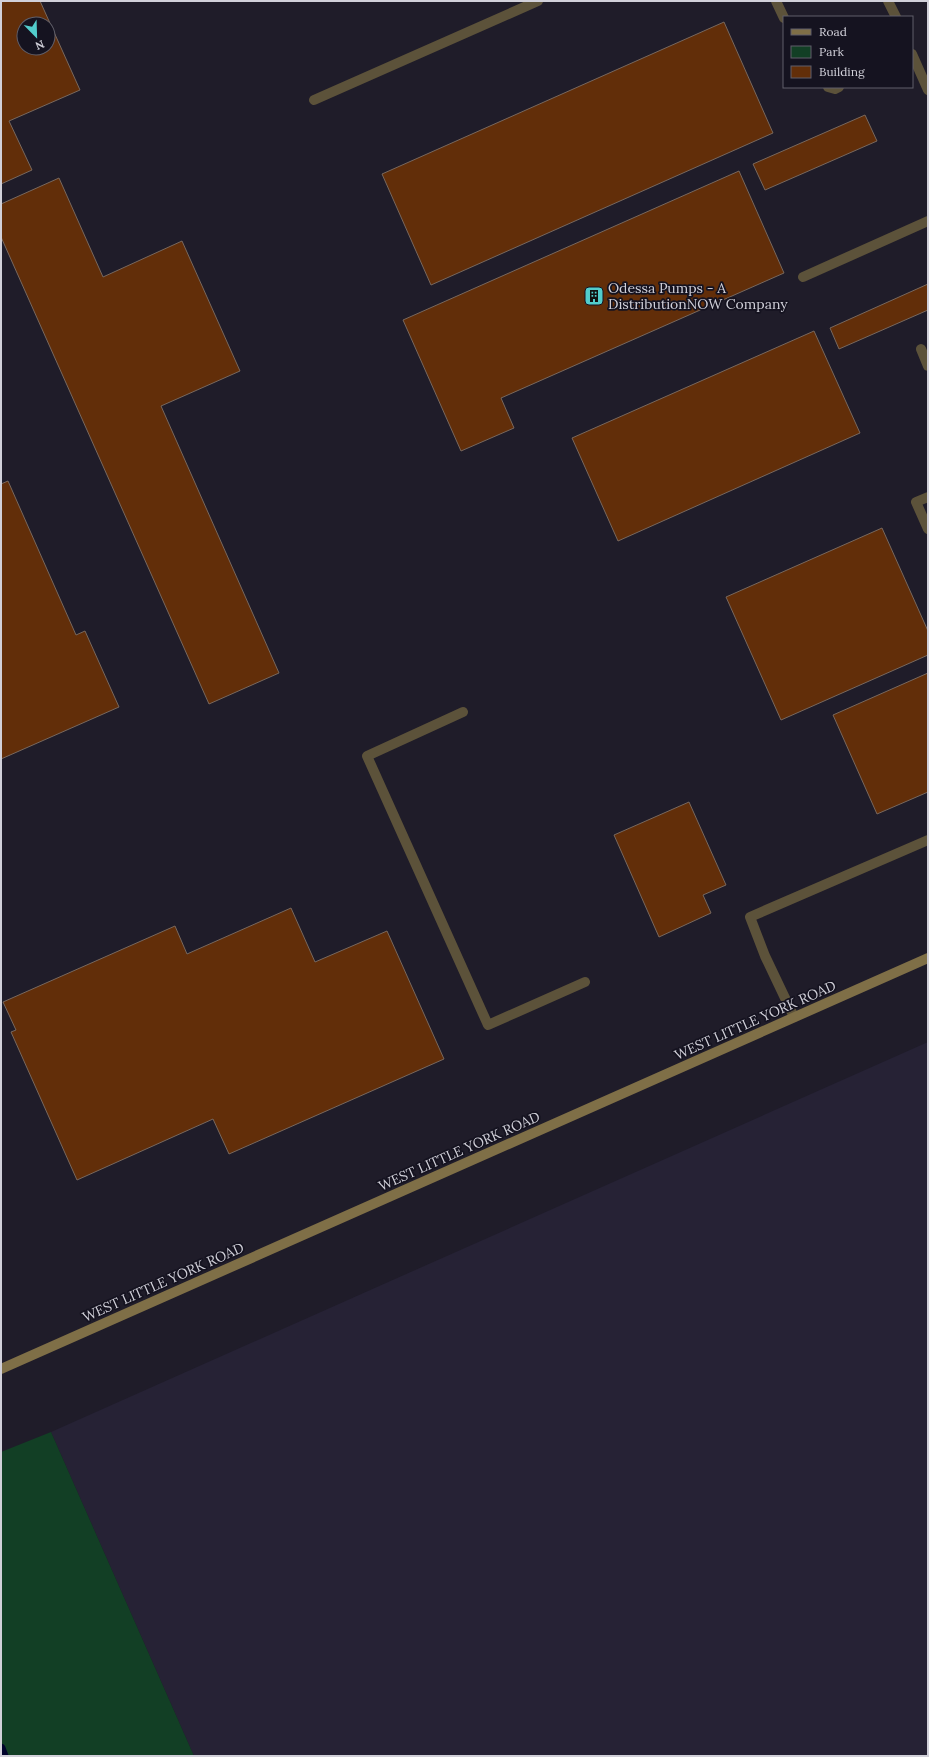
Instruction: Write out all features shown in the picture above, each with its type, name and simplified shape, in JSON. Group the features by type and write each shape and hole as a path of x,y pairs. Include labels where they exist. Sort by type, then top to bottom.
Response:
{"main road":[{"name":"WEST LITTLE YORK ROAD","path":"1,1369 928,958"}],"street":[{"path":"314,100 538,1"},
{"path":"776,1 783,16"},
{"path":"888,1 896,16"},
{"path":"913,57 928,90"},
{"path":"803,276 928,221"},
{"path":"921,349 928,366"},
{"path":"928,497 916,502 928,529"},
{"path":"463,712 367,756 481,1011 488,1025 585,982"},
{"path":"794,1017 765,956 750,917 928,840"}],"shaded area":[{"path":"928,1042 928,1756 194,1756 51,1432"}],"green space":[{"path":"51,1432 194,1756 1,1756 1,1452"}],"building":[{"path":"1,1 40,1 47,16 16,16 16,56 56,56 56,37 80,90 9,121 32,170 1,184"},
{"path":"724,22 773,133 431,285 382,174"},
{"path":"865,115 877,141 765,190 753,164"},
{"name":"Odessa Pumps - A DistributionNOW Company","path":"739,171 784,273 501,398 514,428 461,451 403,320"},
{"path":"59,178 103,277 182,241 240,371 161,406 279,673 209,704 1,237 1,204"},
{"path":"928,284 928,310 839,349 830,328"},
{"path":"814,331 860,433 618,541 572,438"},
{"path":"8,481 76,635 85,631 119,707 1,759 1,484"},
{"path":"882,528 928,631 928,655 781,720 726,597"},
{"path":"928,673 928,792 877,814 833,715"},
{"path":"689,802 726,885 703,895 711,913 659,937 614,835"},
{"path":"291,908 315,962 387,931 444,1059 229,1154 213,1119 77,1180 11,1032 16,1030 3,1002 175,926 187,954"}],"waterway":[{"path":"1,1748 4,1756"}],"place":[{"name":"Odessa Pumps - A DistributionNOW Company","path":"594,296"}]}
